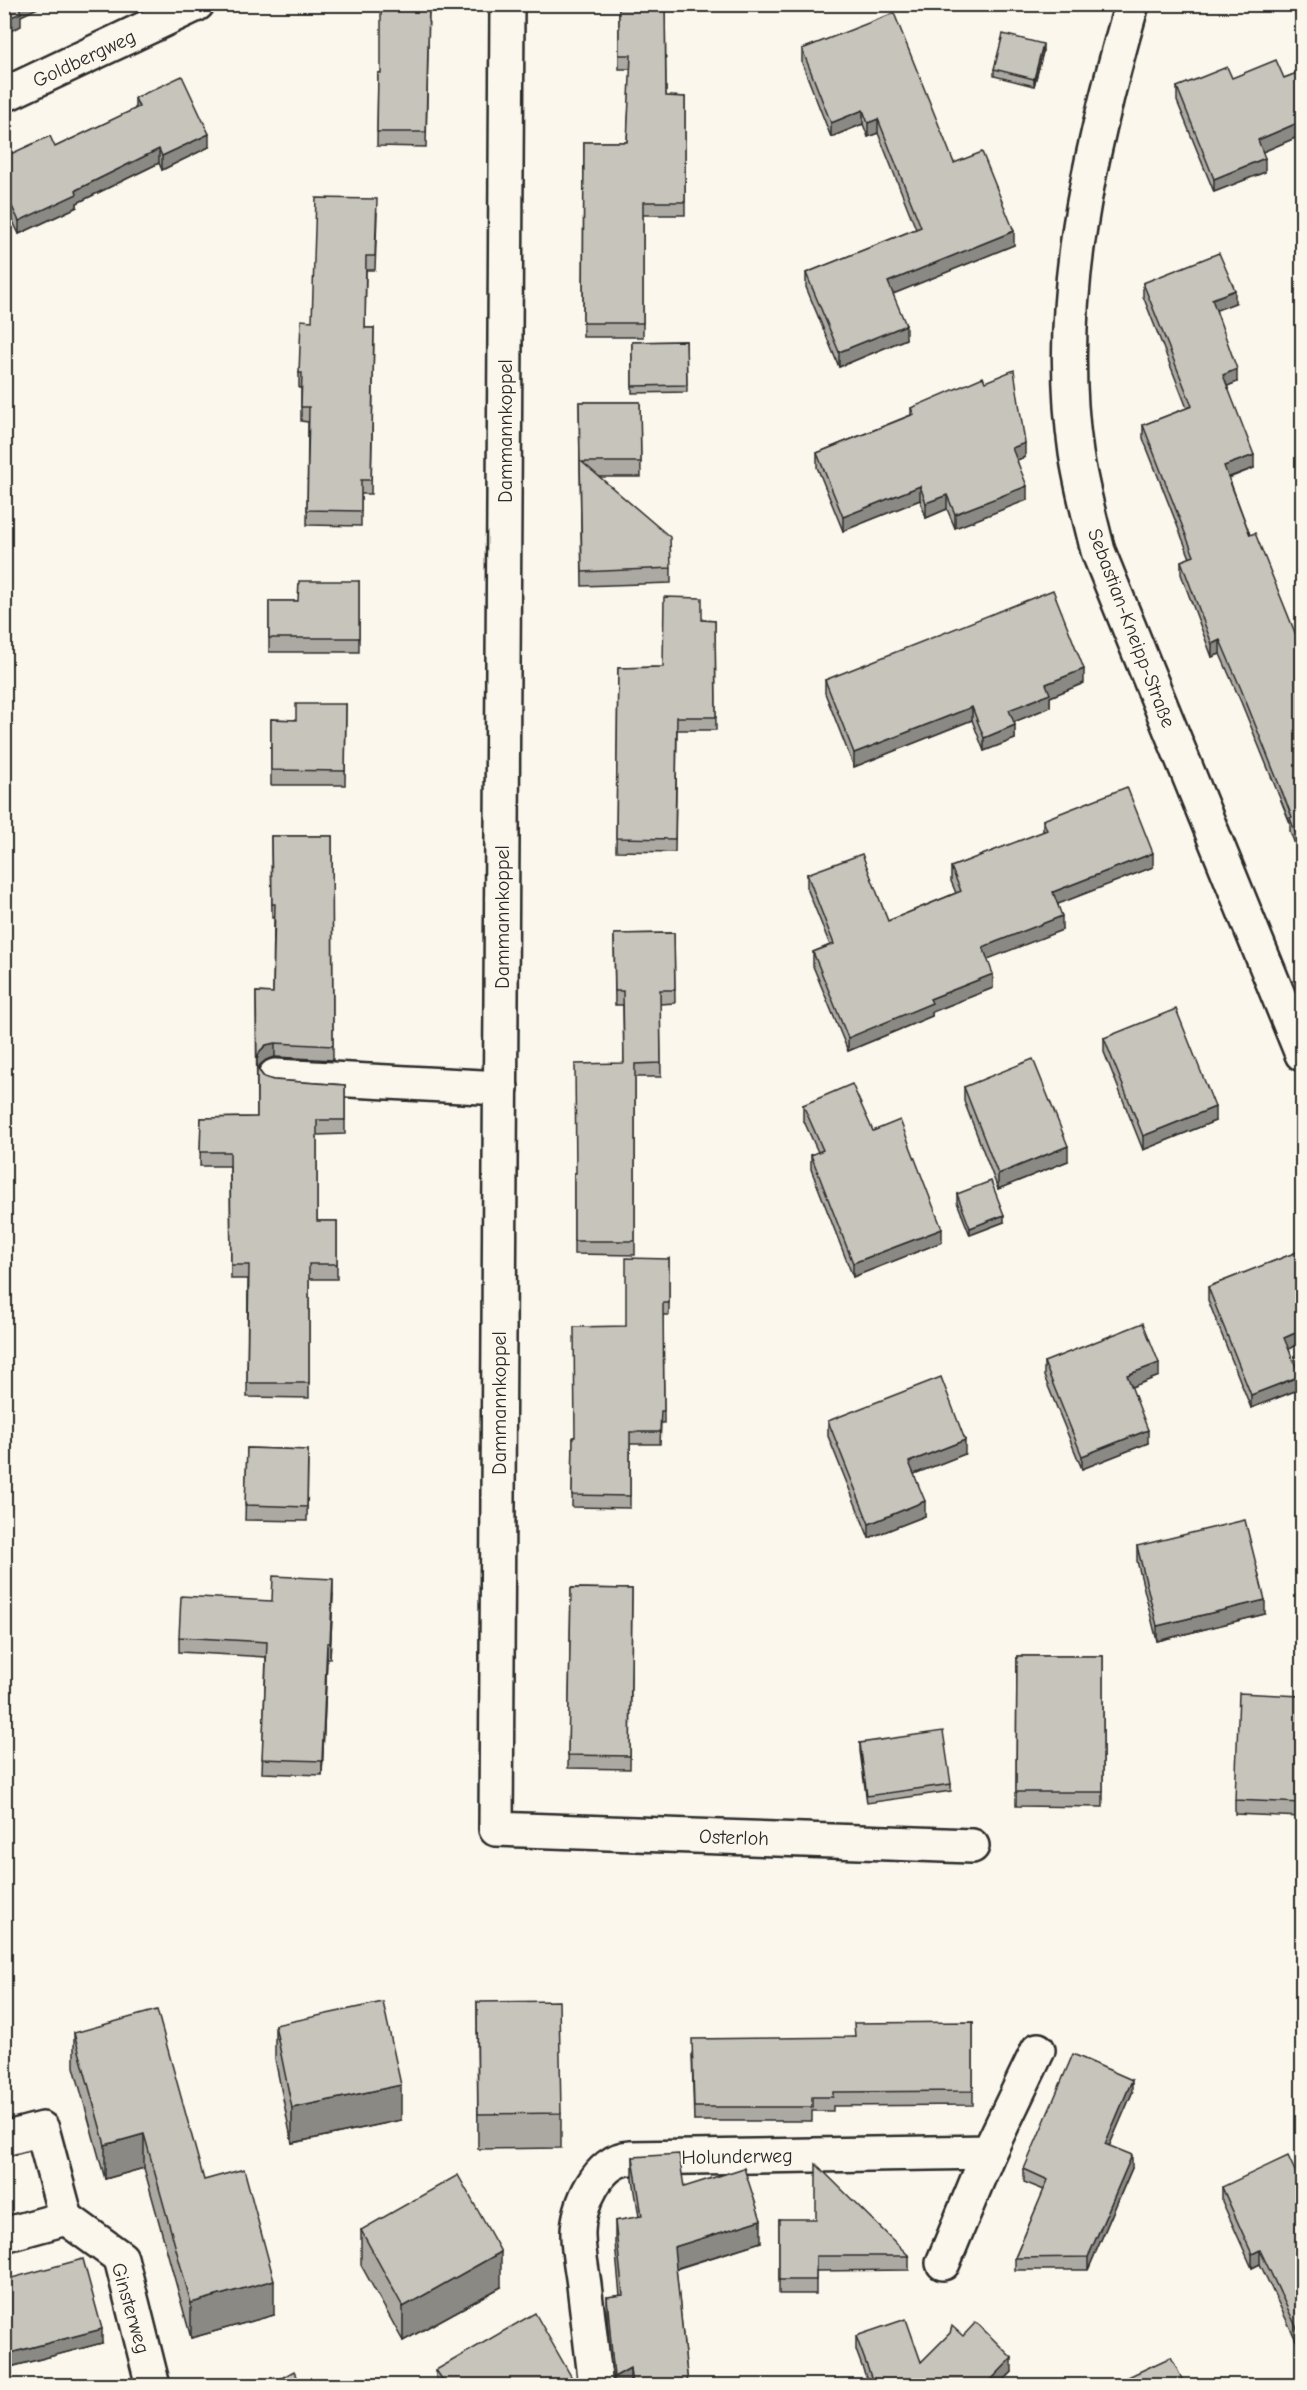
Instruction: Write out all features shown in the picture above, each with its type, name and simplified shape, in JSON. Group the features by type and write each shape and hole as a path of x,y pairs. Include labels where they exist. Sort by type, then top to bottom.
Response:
{"street":[{"name":"Goldbergweg","path":"4,95 197,4"},
{"name":"Dammannkoppel","path":"496,1829 507,4"},
{"name":"Sebastian-Kneipp-Straße","path":"1132,4 1093,148 1073,276 1070,327 1072,414 1076,453 1098,551 1302,1054"},
{"path":"275,1076 501,1088"},
{"name":"Osterloh","path":"496,1829 972,1846"},
{"path":"943,2263 989,2152 1038,2050"},
{"path":"4,2139 42,2129 66,2218 4,2235"},
{"name":"Holunderweg","path":"596,2385 578,2235 584,2203 598,2180 613,2162 620,2158 989,2152"},
{"name":"Ginsterweg","path":"66,2218 121,2258 153,2385"}],"building":[{"path":"4,4 18,4 21,13 4,20"},
{"path":"381,4 429,4 426,132 377,132 378,73 381,73"},
{"path":"619,4 665,4 666,96 685,97 685,202 643,202 643,323 583,323 584,142 627,142 631,55 619,55"},
{"path":"894,13 954,163 982,152 1014,231 888,282 906,325 839,352 806,273 921,227 878,119 868,123 863,110 831,123 802,49"},
{"path":"1003,34 1043,44 1034,79 994,69"},
{"path":"1276,60 1284,78 1302,71 1302,121 1258,140 1265,158 1214,179 1177,87 1227,67 1232,78"},
{"path":"182,76 209,134 162,156 159,149 76,190 77,194 19,221 4,190 4,157 50,136 55,147 139,107 135,98"},
{"path":"316,198 377,199 375,256 366,256 365,328 374,328 371,480 361,480 361,511 307,510 309,407 301,407 302,373 299,373 301,320 312,321"},
{"path":"1219,253 1235,290 1212,299 1237,369 1223,375 1254,455 1224,466 1250,535 1255,533 1302,650 1302,850 1290,818 1292,817 1220,640 1212,644 1181,561 1194,556 1143,425 1192,406 1143,283"},
{"path":"686,341 687,385 632,386 632,342"},
{"path":"1014,370 1025,443 1012,448 1027,486 955,514 947,495 926,503 920,486 843,517 817,453 914,414 911,408 983,377 985,382"},
{"path":"579,402 640,402 641,462 582,462 670,537 671,568 582,572"},
{"path":"299,581 359,581 359,638 269,638 269,601 298,601"},
{"path":"1053,590 1084,669 1046,684 1050,694 1009,710 1015,725 984,738 972,707 854,753 825,680"},
{"path":"664,597 702,598 702,620 715,621 716,717 677,717 675,839 616,838 618,668 663,667"},
{"path":"296,704 346,704 345,771 271,770 271,719 296,720"},
{"path":"1127,787 1153,853 1053,892 1062,916 983,947 993,974 930,999 932,1003 848,1038 813,952 834,944 807,874 862,854 888,921 961,891 951,867 1047,830 1043,820"},
{"path":"271,836 332,836 333,1046 275,1043 266,1045 260,1051 257,1059 256,992 273,993 275,904 272,904"},
{"path":"674,933 675,990 660,990 661,1063 635,1064 635,1241 574,1241 575,1064 624,1063 623,991 615,991 614,934"},
{"path":"1176,1009 1215,1107 1143,1136 1104,1038"},
{"path":"1033,1059 1068,1146 998,1174 964,1087"},
{"path":"257,1064 264,1077 273,1080 345,1085 345,1120 317,1120 317,1221 337,1221 337,1264 309,1264 309,1383 247,1383 249,1265 231,1265 230,1152 200,1152 201,1118 257,1117"},
{"path":"852,1084 873,1131 900,1120 942,1229 853,1263 811,1155 823,1150 803,1105"},
{"path":"991,1181 1004,1215 970,1228 957,1194"},
{"path":"1302,1250 1302,1330 1284,1338 1300,1376 1251,1395 1208,1287"},
{"path":"626,1258 669,1259 669,1303 663,1303 664,1411 661,1411 660,1432 630,1432 630,1496 572,1495 573,1437 575,1437 574,1327 626,1326"},
{"path":"1143,1323 1159,1363 1127,1375 1148,1430 1082,1456 1044,1362"},
{"path":"941,1377 965,1440 909,1462 925,1501 869,1524 828,1421"},
{"path":"247,1448 308,1450 307,1507 245,1505"},
{"path":"1245,1520 1265,1600 1157,1626 1137,1546"},
{"path":"273,1576 333,1579 330,1643 327,1643 322,1761 262,1759 267,1642 179,1637 181,1596 272,1601"},
{"path":"571,1588 632,1589 630,1756 568,1755"},
{"path":"1017,1656 1103,1656 1103,1792 1016,1792"},
{"path":"1239,1693 1302,1696 1302,1803 1235,1800"},
{"path":"943,1731 951,1784 867,1796 860,1743"},
{"path":"559,2001 561,2113 478,2114 477,2002"},
{"path":"383,2002 401,2085 292,2108 275,2025"},
{"path":"157,2010 204,2180 244,2169 274,2280 191,2303 144,2134 105,2145 74,2033"},
{"path":"973,2022 973,2091 833,2092 833,2097 812,2097 812,2107 694,2107 692,2039 855,2037 854,2023"},
{"path":"1073,2054 1132,2080 1105,2144 1132,2155 1088,2257 1015,2258 1048,2180 1024,2169"},
{"path":"679,2154 684,2187 744,2168 761,2220 674,2247 688,2385 632,2385 630,2368 614,2377 607,2297 623,2295 615,2221 642,2216 633,2157"},
{"path":"1288,2156 1302,2186 1302,2339 1260,2250 1252,2254 1222,2187"},
{"path":"816,2164 909,2256 816,2256 816,2280 779,2280 779,2219 816,2219"},
{"path":"458,2175 501,2252 403,2307 361,2230"},
{"path":"83,2259 102,2329 10,2353 4,2331 4,2280"},
{"path":"535,2313 576,2385 446,2385 436,2370"},
{"path":"906,2319 921,2362 950,2333 952,2326 963,2336 976,2322 1012,2358 986,2385 874,2385 856,2336"},
{"path":"1171,2357 1185,2385 1111,2385"},
{"path":"294,2371 302,2385 269,2385"}]}
